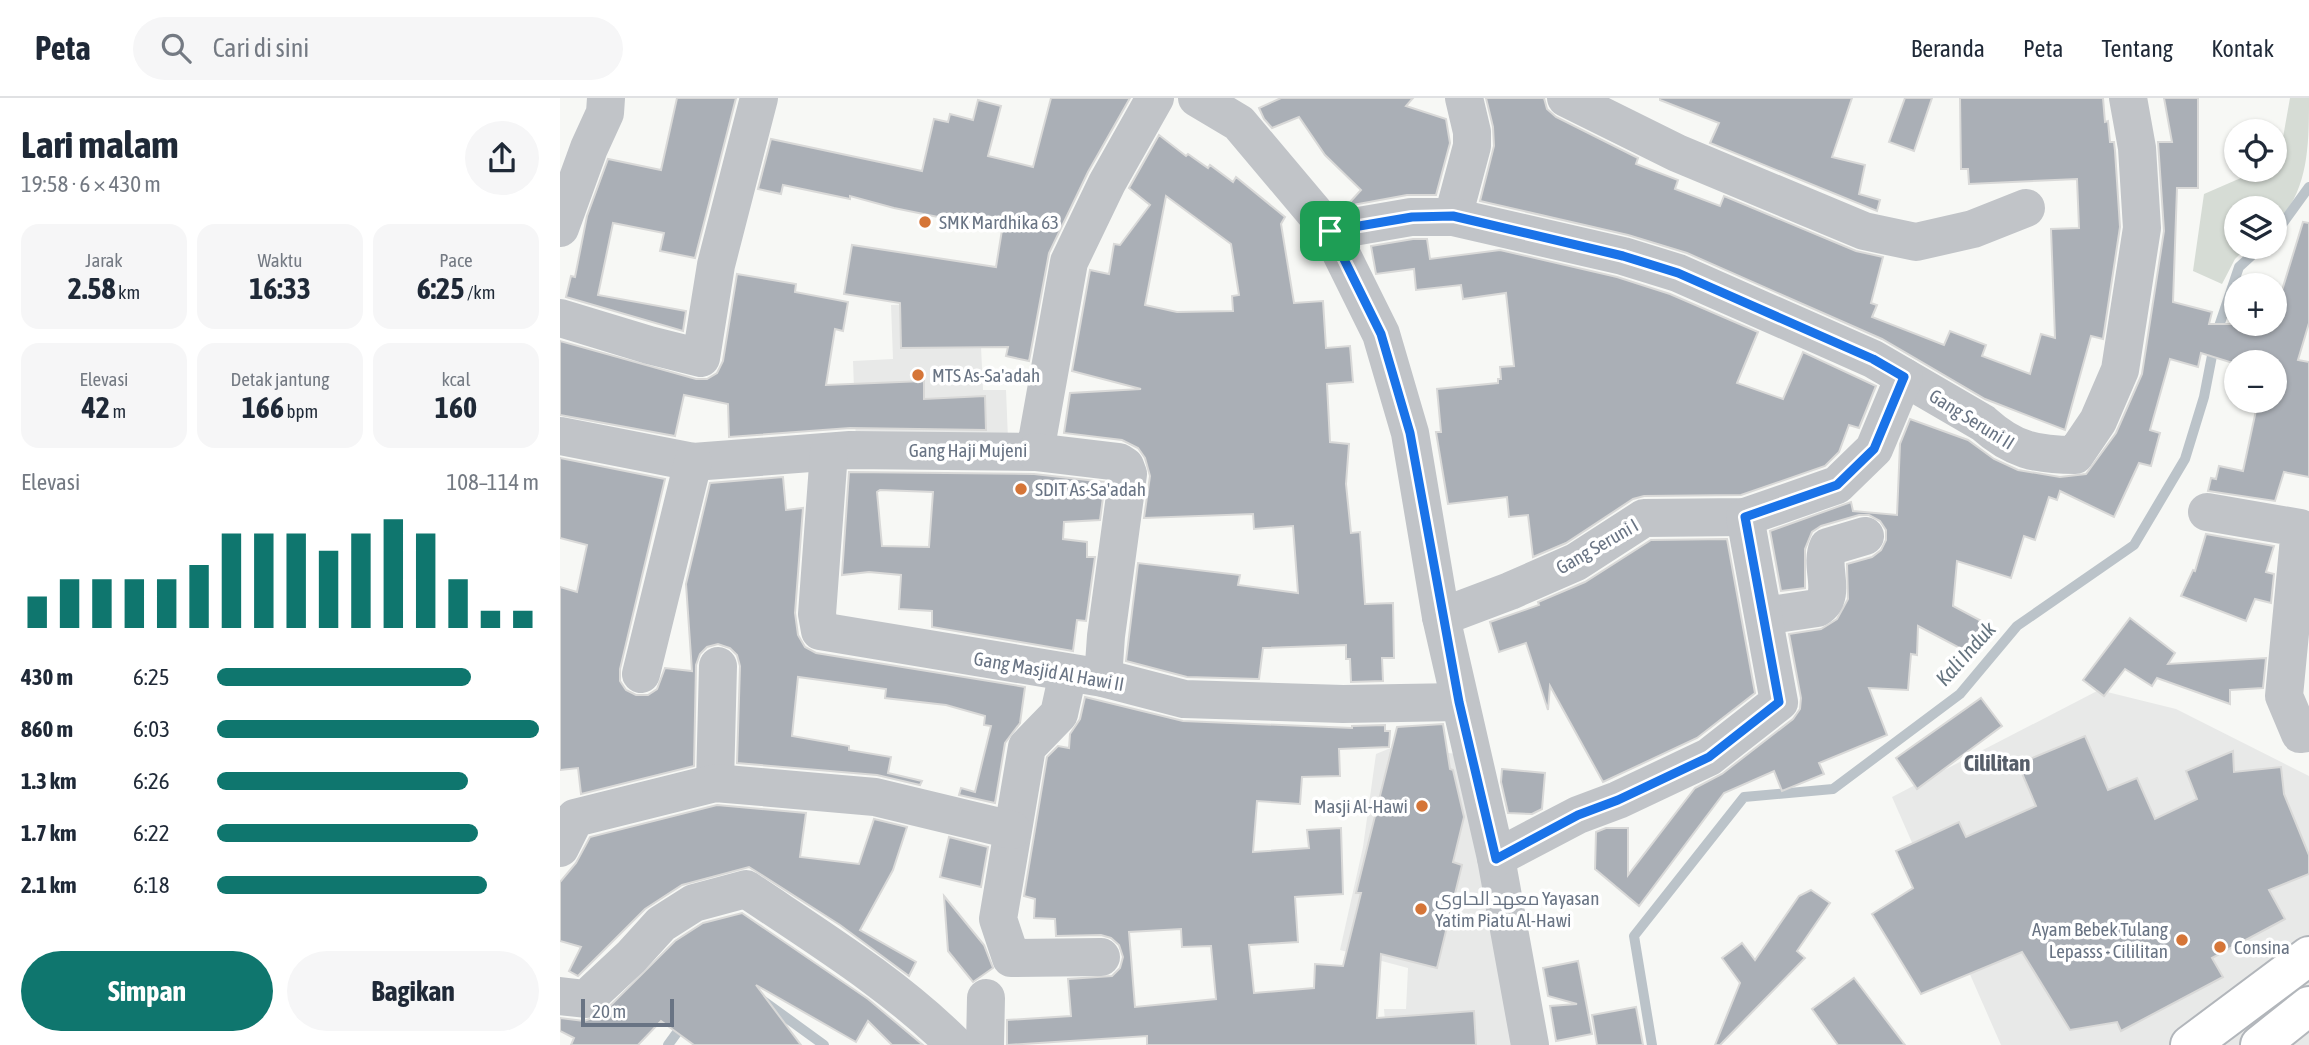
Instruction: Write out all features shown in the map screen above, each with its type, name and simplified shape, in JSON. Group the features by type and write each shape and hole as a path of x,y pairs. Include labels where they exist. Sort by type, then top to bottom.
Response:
{"main road":[{"path":"2190,1045 2309,956"},
{"path":"2260,1045 2309,1006"}],"street":[{"path":"560,228 589,148 605,113 606,98"},
{"path":"560,318 701,358 716,265 759,98"},
{"name":"Gang Haji Mujeni","path":"560,436 693,462 829,452 1035,452 1069,262 1107,183 1155,98"},
{"path":"1197,98 1239,123 1330,231 1381,334 1406,421 1441,617 1496,859 1530,1045"},
{"path":"1453,216 1472,146 1472,132 1464,98"},
{"path":"1566,98 1677,153 1864,231 1916,242 1973,229 2026,208"},
{"name":"Gang Seruni II","path":"1330,231 1412,217 1453,216 1623,256 1678,273 1850,348 1904,377 2024,451 2075,455 2098,421 2120,370 2142,228 2137,148 2128,98"},
{"name":"Gang Seruni I","path":"1441,617 1510,592 1576,562 1644,519 1745,517 1837,485 1874,449 1904,377"},
{"name":"Gang Masjid Al Hawi II","path":"829,452 817,614 820,631 1085,675 1184,699 1343,704 1459,702"},
{"path":"1035,452 1119,463 1125,466 1128,474 1106,636 1085,675 1059,714 1027,747 998,919 1011,958 1101,957"},
{"path":"640,674 693,462"},
{"path":"2207,512 2300,528 2284,696 2300,734 2309,733"},
{"path":"1496,859 1578,815 1618,800 1709,757 1779,702 1745,517"},
{"path":"1764,616 1817,608 1824,604 1828,596 1825,562 1828,547 1865,536"},
{"path":"715,783 718,666"},
{"path":"565,826 715,783 875,797 1012,830"},
{"path":"560,996 586,999 631,957 661,924 694,903 746,889 859,967 932,1022 955,1045"},
{"path":"985,1045 986,998"}],"shaded area":[{"path":"2290,98 2309,98 2305,166 2295,197 2287,209 2287,196 2224,196 2224,259 2235,259 2228,273 2224,273 2222,284 2193,271 2204,194 2232,182 2287,182 2286,119"},
{"name":"MTS As-Sa'adah","path":"979,302 983,390 1006,390 1008,439 856,445 853,361 893,359 891,305"},
{"path":"2099,690 2176,709 2309,776 2309,1045 2001,1045 1892,797"},
{"name":"معهد الحاوي Yayasan Yatim Piatu Al-Hawi","path":"1393,747 1476,756 1515,1045 1387,1045 1384,1009 1406,1009 1408,968 1340,950 1363,847 1376,754"}],"building":[{"path":"677,98 736,98 695,258 660,251 664,233 613,223 598,295 686,311 683,331 566,297 571,276 575,277 587,216 608,159 661,170"},
{"path":"1051,98 1130,98 1088,172 1049,253 1029,361 1006,356 1008,347 901,348 900,303 844,294 852,245 996,267 1002,230 894,208 850,196 850,199 783,185 781,194 758,189 771,139 922,171 934,119 948,122 950,114 973,120 978,100 1001,106 988,156 1033,167"},
{"path":"1281,98 1413,98 1406,106 1446,119 1450,143 1436,195 1407,195 1353,205 1350,202 1361,190 1325,155 1299,117 1272,128 1264,119 1259,108"},
{"path":"1486,98 1544,98 1547,109 1556,117 1638,158 1636,164 1678,180 1675,189 1720,206 1724,196 1856,251 1883,257 1871,303 1877,305 1872,317 1944,345 1950,331 1986,345 1982,356 2030,374 2041,334 2055,338 2051,229 2079,228 2077,179 1969,184 1968,169 1961,169 1960,98 2103,98 2110,142 2114,142 2120,227 2103,339 2091,336 2065,430 1985,399 1882,339 1687,253 1628,235 1480,201 1494,146 1493,127"},
{"path":"1660,98 1852,98 1832,157 1865,165 1859,194 1880,200 1877,211 1710,143 1719,123"},
{"path":"1905,98 1932,98 1914,151 1889,142"},
{"path":"2164,98 2198,98 2198,188 2177,188 2173,302 2212,312 2209,324 2224,324 2224,336 2287,336 2287,274 2303,222 2309,223 2309,323 2298,360 2309,362 2309,477 2284,472 2275,501 2208,491 2211,478 2216,479 2219,466 2243,471 2255,413 2287,413 2287,350 2224,350 2224,360 2201,353 2198,367 2170,359 2150,430 2160,433 2151,466 2139,463 2114,517 2060,491 2057,500 2049,497 2035,540 2024,536 2011,578 1957,561 1953,606 1985,623 1969,653 1918,626 1917,655 1911,654 1908,690 1869,688 1887,735 1819,763 1824,774 1782,791 1774,771 1724,793 1639,906 1595,869 1596,832 1606,828 1628,828 1628,875 1695,788 1722,774 1793,719 1800,709 1801,698 1789,634 1821,629 1837,619 1848,599 1847,564 1872,557 1881,550 1886,540 1886,530 1880,521 1869,515 1859,515 1821,526 1812,532 1805,549 1805,588 1781,591 1770,531 1851,502 1853,511 1897,515 1900,444 1910,419 1968,440 1994,459 2018,470 2060,477 2086,474 2116,433 2142,374 2164,231 2158,142 2172,142"},
{"path":"1159,135 1186,156 1188,154 1208,168 1210,165 1233,182 1236,177 1285,217 1281,224 1294,303 1323,301 1326,348 1350,346 1353,382 1327,384 1330,442 1349,444 1346,484 1351,533 1360,532 1365,604 1393,603 1394,658 1382,658 1383,681 1351,682 1346,645 1263,648 1259,679 1187,677 1126,661 1138,563 1240,575 1238,585 1298,593 1293,526 1254,529 1253,514 1144,518 1150,476 1145,458 1138,448 1122,440 1064,433 1070,393 1141,389 1072,371 1090,270 1109,274 1114,244 1120,245 1150,205 1129,188","holes":["1166,196 1231,244 1239,295 1232,296 1233,311 1177,312 1145,305"]},
{"path":"1427,239 1430,259 1500,250 1617,277 1670,294 1758,332 1737,383 1783,399 1803,352 1876,386 1859,428 1849,425 1839,452 1825,466 1741,495 1644,496 1633,499 1566,543 1533,557 1528,515 1509,517 1507,497 1448,504 1436,432 1441,432 1437,389 1498,383 1498,379 1501,379 1500,367 1514,366 1506,293 1463,299 1461,285 1416,290 1414,269 1376,274 1371,246"},
{"path":"737,274 796,284 795,292 848,302 843,331 835,329 826,385 924,381 924,399 985,396 986,430 850,428 729,437 728,404 684,395 675,436 560,415 560,341 696,379 707,379 717,373 723,361"},
{"path":"560,458 665,479 620,669 620,681 626,690 636,695 648,695 657,689 665,668 692,671 686,584 710,483 783,477 786,510 803,508 795,613 798,635 805,647 816,653 1025,687 1020,723 1005,743 995,803 959,795 961,788 975,792 991,726 984,725 985,716 946,705 885,698 886,689 798,677 792,736 891,757 888,773 922,781 920,785 877,775 737,763 740,666 737,655 730,648 718,644 707,647 700,654 696,665 694,766 581,794 578,768 560,770 560,587 577,592 587,545 560,538"},
{"path":"849,472 1034,474 1105,482 1100,520 1064,522 1063,539 1087,542 1087,557 1095,557 1086,621 1077,620 1073,651 932,627 932,611 899,609 901,575 869,572 842,575","holes":["877,492 933,492 929,547 882,546"]},
{"path":"2206,534 2274,546 2266,572 2274,574 2271,603 2255,599 2246,621 2181,596 2193,570 2195,571"},
{"path":"1727,539 1755,693 1697,738 1603,782 1550,686 1548,710 1526,643 1499,652 1490,622 1539,605 1538,602 1585,582 1651,540"},
{"path":"2130,618 2175,653 2168,664 2266,658 2263,688 2230,690 2230,704 2157,678 2152,686 2125,669 2104,696 2083,680"},
{"path":"1085,697 1183,721 1352,728 1385,725 1385,731 1390,731 1389,747 1339,749 1340,776 1302,777 1300,804 1257,801 1253,852 1309,848 1307,830 1341,828 1343,894 1295,897 1298,942 1249,945 1254,993 1314,988 1315,964 1343,966 1361,893 1356,893 1397,727 1443,724 1450,769 1453,770 1464,817 1453,862 1462,865 1437,968 1381,954 1377,1018 1474,1011 1476,1045 1147,1045 1147,1036 1007,1045 1007,1020 1071,1016 1068,979 1112,976 1120,968 1123,957 1119,945 1111,938 1101,935 1056,936 1055,919 1034,918 1035,899 1024,896 1047,757 1058,746 1069,748 1070,734 1080,719","holes":["1181,929 1182,947 1211,946 1216,999 1135,1007 1129,932"]},
{"path":"1981,698 2002,726 1917,789 1896,758"},
{"path":"2085,736 2108,790 2137,778 2155,819 2197,799 2186,771 2233,751 2234,772 2281,767 2284,794 2309,855 2309,874 2269,890 2285,919 2212,958 2223,977 2121,1031 2117,1022 2070,1030 2022,952 1921,994 1872,914 1913,888 1896,851 1959,822 1966,837 2036,806 2018,764"},
{"path":"1502,769 1545,773 1542,809 1532,814 1508,813 1501,782"},
{"path":"717,805 806,813 800,857 859,864 874,819 907,827 893,870 860,930 916,962 909,976 840,925 749,867 682,885 645,909 578,976 569,971 581,947 560,941 560,882 576,863 590,837"},
{"path":"949,837 988,847 981,887 940,877"},
{"path":"1811,890 1830,903 1797,951 1805,958 1720,1045 1715,1045 1740,983 1722,958 1742,943 1755,960 1799,896"},
{"path":"944,896 984,945 993,968 973,982 948,951"},
{"path":"742,913 868,999 923,1045 892,1045 868,1021 856,1042 756,985 801,1045 694,1045 661,1021 638,1045 571,1045 574,1038 560,1031 560,1018 584,1021 601,1015 675,941 703,923"},
{"path":"1578,961 1592,1034 1556,1041 1550,1006 1577,1004 1548,996 1543,968"},
{"path":"1854,978 1905,1045 1838,1045 1812,1009"},
{"path":"1636,1007 1643,1045 1597,1045 1592,1015"}],"waterway":[{"name":"Kali Induk","path":"2287,217 2309,187"},
{"name":"Kali Induk","path":"1652,1045 1634,936 1744,797 1833,789 1960,694 2017,626 2134,545 2185,459 2204,397 2216,335 2239,267 2248,259"},
{"name":"Kali Induk","path":"762,1000 824,1045"},
{"name":"Kali Induk","path":"668,1045 684,1023"}],"place":[{"name":"SMK Mardhika 63","path":"925,222"},
{"name":"MTS As-Sa'adah","path":"918,375"},
{"name":"SDIT As-Sa'adah","path":"1021,489"},
{"name":"Masji Al-Hawi","path":"1422,806"},
{"name":"معهد الحاوي Yayasan Yatim Piatu Al-Hawi","path":"1421,909"},
{"name":"Ayam Bebek Tulang Lepasss - Cililitan","path":"2182,940"},
{"name":"Consina","path":"2220,947"}],"district":[{"name":"Cililitan","path":"1997,763"}],"route":[{"path":"1453,216 1623,256 1678,273 1757,306 1873,359 1904,377 1874,449 1837,485 1745,517 1779,702 1709,757 1618,800 1578,815 1496,859 1441,617 1410,433 1381,334 1330,231 1412,217 1453,216"}]}
